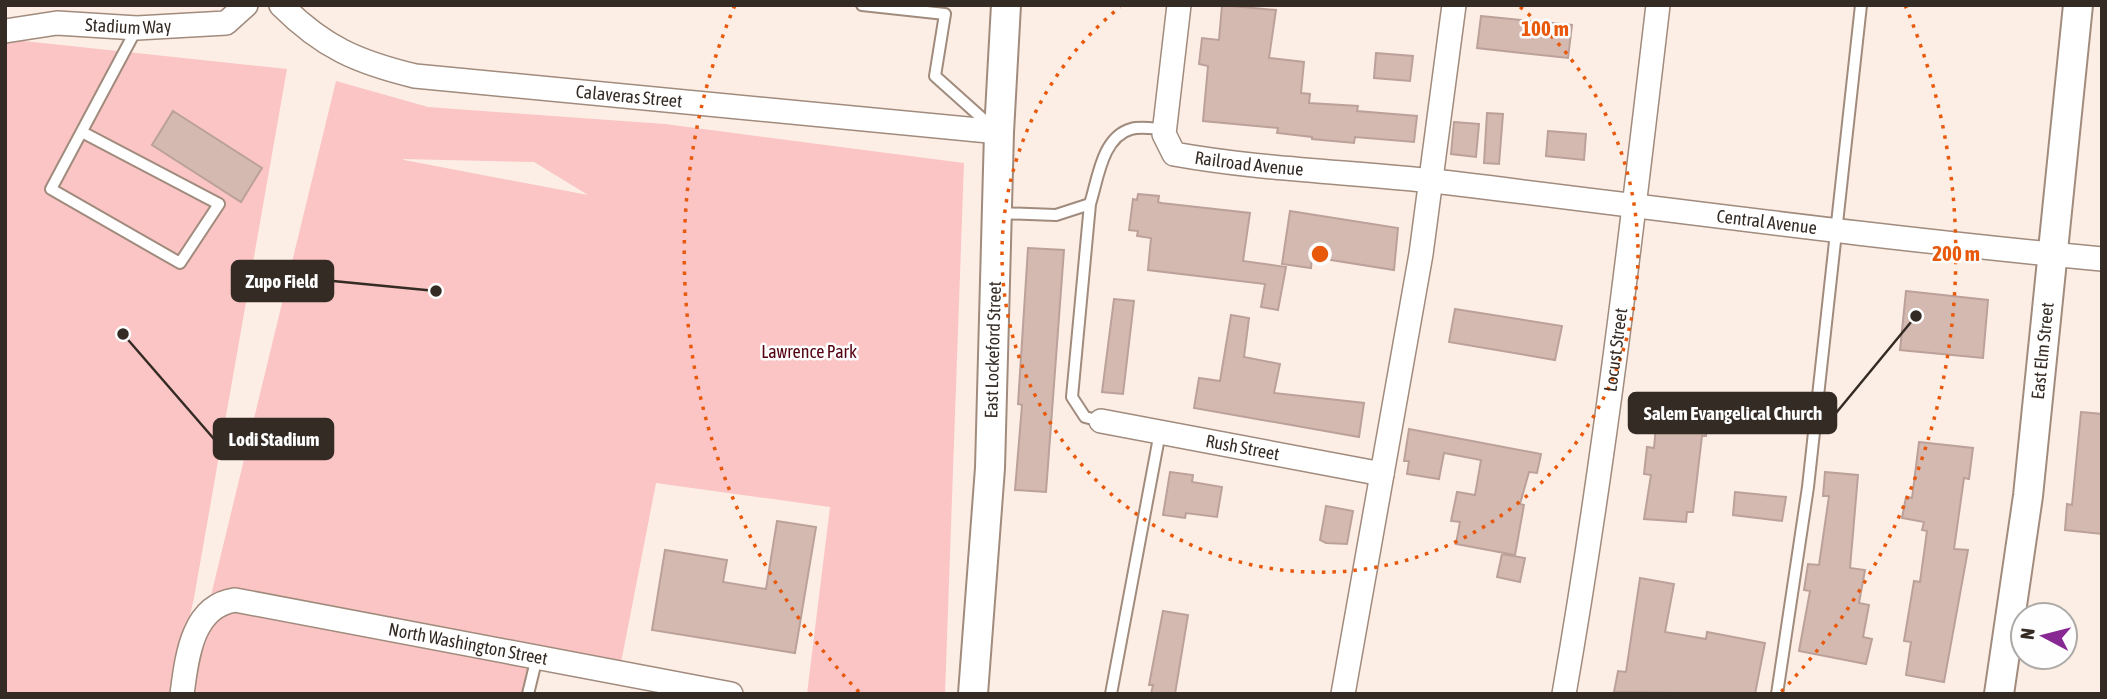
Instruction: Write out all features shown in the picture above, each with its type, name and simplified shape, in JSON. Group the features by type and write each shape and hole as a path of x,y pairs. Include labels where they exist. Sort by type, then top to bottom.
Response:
{"street":[{"name":"Stadium Way","path":"5,31 57,23 137,28 226,23 246,5"},
{"name":"Calaveras Street","path":"281,5 303,27 332,48 368,65 415,76 999,132"},
{"name":"East Lockeford Street","path":"973,694 990,468 999,132 1006,5"},
{"path":"1165,129 1179,5"},
{"path":"1342,694 1432,180 1454,5"},
{"name":"Locust Street","path":"1564,694 1596,514 1658,5"},
{"name":"East Elm Street","path":"1998,694 2028,496 2078,5"},
{"name":"Railroad Avenue","path":"1165,129 1174,154 1214,161 1432,180"},
{"name":"Central Avenue","path":"1432,180 1838,230 2102,258"},
{"name":"Rush Street","path":"1101,421 1382,474"},
{"name":"North Washington Street","path":"182,694 197,625 207,612 220,602 235,600 731,694"}],"lane":[{"path":"862,5 946,10 935,76 999,132"},
{"path":"1777,694 1808,488 1861,5"},
{"path":"82,132 219,204 180,262 51,189 137,28"},
{"path":"1101,421 1084,417 1072,397 1090,204 1107,150 1117,136 1133,128 1165,129"},
{"path":"997,213 1056,215 1090,204"},
{"path":"1111,694 1160,432"},
{"path":"528,694 537,657"}],"green space":[{"path":"5,39 287,69 194,598 172,694 5,694"},
{"name":"Lawrence Park","path":"336,81 428,107 665,124 964,163 945,694 807,694 830,507 656,483 619,673 536,661 530,694 192,694 207,612","holes":["403,159 534,162 588,195"]}],"building":[{"path":"1222,5 1276,10 1269,58 1304,62 1301,93 1310,94 1309,103 1358,106 1357,111 1417,116 1414,142 1355,137 1354,143 1312,139 1277,133 1278,128 1203,121 1208,66 1199,64 1202,38 1219,40"},
{"path":"1481,16 1572,25 1568,58 1477,48"},
{"path":"1376,53 1413,56 1410,81 1374,78"},
{"path":"173,111 262,168 241,202 152,145"},
{"path":"1487,113 1503,114 1499,164 1484,163"},
{"path":"1454,122 1479,124 1476,157 1451,154"},
{"path":"1548,131 1586,134 1584,160 1546,156"},
{"path":"1138,194 1159,196 1158,202 1161,203 1250,213 1243,261 1286,267 1278,310 1261,307 1265,284 1148,270 1151,238 1137,236 1138,231 1129,230 1133,199 1137,200"},
{"path":"1290,211 1398,228 1394,270 1312,257 1311,268 1282,264"},
{"path":"1028,248 1064,250 1046,492 1015,490 1022,405 1018,404"},
{"path":"1906,291 1988,300 1983,358 1900,350"},
{"path":"1114,299 1134,301 1123,394 1102,392"},
{"path":"1455,309 1562,326 1555,360 1449,342"},
{"path":"1231,315 1249,318 1244,357 1280,364 1274,393 1364,403 1359,437 1194,408 1199,378 1220,381"},
{"path":"2081,412 2102,414 2102,534 2065,530 2067,504 2072,505"},
{"path":"1657,414 1708,419 1706,436 1702,436 1693,512 1687,512 1686,522 1644,519 1651,475 1644,474 1647,447 1654,448"},
{"path":"1409,429 1541,454 1537,473 1529,472 1520,504 1524,505 1515,555 1456,544 1460,522 1451,521 1457,492 1475,495 1481,460 1444,453 1439,479 1407,474 1409,461 1404,461"},
{"path":"1919,442 1973,448 1969,479 1964,478 1954,549 1968,550 1944,682 1906,675 1911,642 1904,641 1914,581 1920,582 1927,531 1922,530 1924,522 1902,518 1906,497 1912,498"},
{"path":"1170,472 1193,475 1192,482 1222,487 1217,517 1186,513 1185,518 1163,515"},
{"path":"1825,472 1858,475 1850,568 1865,570 1859,603 1869,605 1863,637 1872,639 1866,664 1799,651 1810,591 1804,590 1808,564 1819,565 1829,496 1823,496"},
{"path":"1735,492 1786,497 1782,521 1733,515"},
{"path":"1326,506 1353,511 1347,544 1320,540"},
{"path":"777,521 816,527 795,653 652,630 665,550 727,560 723,582 766,589"},
{"path":"1502,554 1525,558 1520,582 1497,577"},
{"path":"1640,578 1674,584 1665,632 1706,639 1707,632 1765,643 1755,694 1614,692 1618,671 1626,672"},
{"path":"1163,611 1188,615 1175,694 1151,694 1153,685 1149,685"}],"place":[{"name":"Zupo Field","path":"436,291"},
{"name":"Salem Evangelical Church","path":"1916,316"},
{"name":"Lodi Stadium","path":"123,334"}]}
